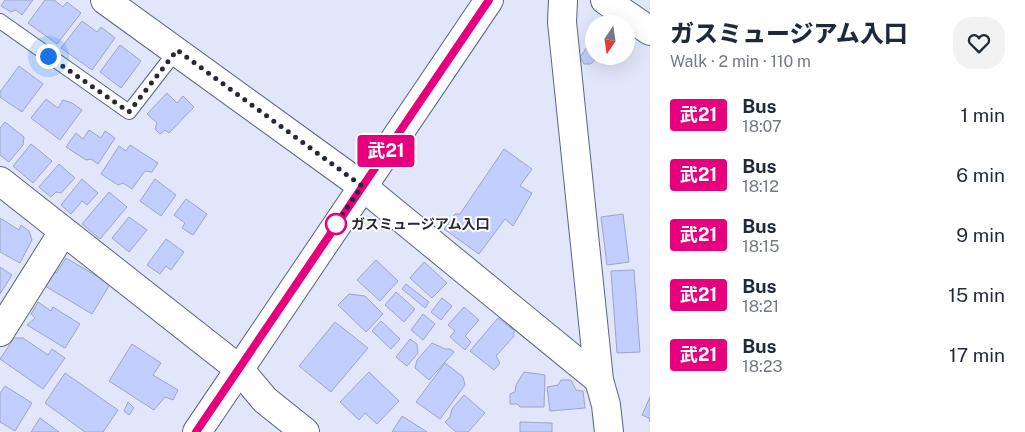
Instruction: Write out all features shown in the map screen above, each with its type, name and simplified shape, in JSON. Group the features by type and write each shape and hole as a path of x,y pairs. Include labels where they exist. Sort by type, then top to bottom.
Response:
{"street":[{"path":"105,0 177,50 362,186 599,380"},
{"path":"196,432 489,0"},
{"path":"563,0 562,22 599,380 606,405 609,432"},
{"path":"605,0 650,31"},
{"path":"0,181 239,369 265,400 305,432"},
{"path":"0,332 63,232"}],"lane":[{"path":"0,21 129,112 177,50"}],"building":[{"path":"5,0 33,0 22,15 16,10 11,12 1,6"},
{"path":"45,0 54,0 63,7 67,2 81,13 57,44 28,23"},
{"path":"82,21 97,32 101,27 115,38 92,70 61,48"},
{"path":"120,45 141,61 121,88 100,72"},
{"path":"585,50 585,64 580,57"},
{"path":"19,66 43,84 22,112 0,97 0,92"},
{"path":"167,93 177,103 183,96 194,107 169,133 165,130 160,134 155,129 157,123 147,114"},
{"path":"46,99 58,108 63,100 72,103 82,110 60,140 31,118"},
{"path":"5,122 24,137 23,145 9,162 0,155 0,128"},
{"path":"89,130 101,138 105,131 115,138 98,164 91,159 86,160 66,147 76,133 83,139"},
{"path":"31,144 52,161 33,183 13,166"},
{"path":"130,145 158,163 152,172 145,171 132,189 123,183 118,185 101,174 119,146 126,151"},
{"path":"504,149 532,169 520,186 532,193 513,226 505,219 479,254 444,229 455,214 460,214"},
{"path":"59,164 75,178 61,193 56,192 51,197 39,187"},
{"path":"82,179 98,193 87,205 82,201 71,214 61,205"},
{"path":"155,179 176,195 161,216 140,201"},
{"path":"109,192 127,207 100,239 82,224"},
{"path":"186,199 207,214 193,235 182,228 185,223 174,215"},
{"path":"623,214 629,262 607,265 601,217"},
{"path":"129,217 147,230 129,252 112,238"},
{"path":"0,218 19,230 21,225 29,231 32,240 20,263 0,252"},
{"path":"166,239 184,252 171,270 166,266 160,274 147,265"},
{"path":"66,258 110,284 92,314 45,286 52,274 57,272"},
{"path":"376,260 398,281 380,301 357,280"},
{"path":"424,262 447,283 432,298 410,278"},
{"path":"0,267 12,275 0,294"},
{"path":"634,270 640,352 617,353 611,271"},
{"path":"406,284 429,302 425,308 402,289"},
{"path":"396,292 415,309 404,322 385,305"},
{"path":"349,294 365,296 383,314 366,332 338,305"},
{"path":"442,298 452,306 441,320 431,312"},
{"path":"38,302 51,311 53,307 80,324 65,348 27,325 35,318 31,314"},
{"path":"464,307 479,320 465,336 471,342 465,350 450,337 455,331 448,325"},
{"path":"423,314 435,324 423,340 411,330"},
{"path":"498,318 514,330 514,336 496,356 500,363 494,370 470,351"},
{"path":"381,321 400,339 391,349 372,331"},
{"path":"335,322 368,348 331,392 299,366"},
{"path":"14,338 23,338 48,355 52,349 65,358 43,389 0,359"},
{"path":"410,339 417,344 418,353 407,366 396,357"},
{"path":"432,343 454,352 429,380 415,368 417,360"},
{"path":"132,344 161,363 153,375 178,390 173,400 165,397 154,410 109,381"},
{"path":"445,363 463,377 465,385 440,419 416,402"},
{"path":"369,372 399,401 377,424 365,413 359,420 340,402"},
{"path":"524,372 545,375 544,407 520,407 517,404 510,404 510,394 515,392 516,385"},
{"path":"65,373 118,410 103,432 85,432 45,403"},
{"path":"561,380 571,380 576,390 583,391 585,408 550,411 547,387 558,385"},
{"path":"5,386 32,403 15,431 0,422 0,393"},
{"path":"464,395 485,413 468,432 456,432 445,422 450,417 452,409"},
{"path":"650,397 650,422 649,418 642,415"},
{"path":"128,402 134,408 129,415 124,411"},
{"path":"402,416 427,432 392,432"},
{"path":"40,418 59,432 31,432"},
{"path":"520,422 552,423 552,432 520,432"}],"bus line":[{"name":"武21","path":"196,432 489,0"}],"place":[{"name":"ガスミュージアム入口","path":"336,224"}],"route":[{"path":"48,56 129,112 177,50 362,186 336,224"}]}
